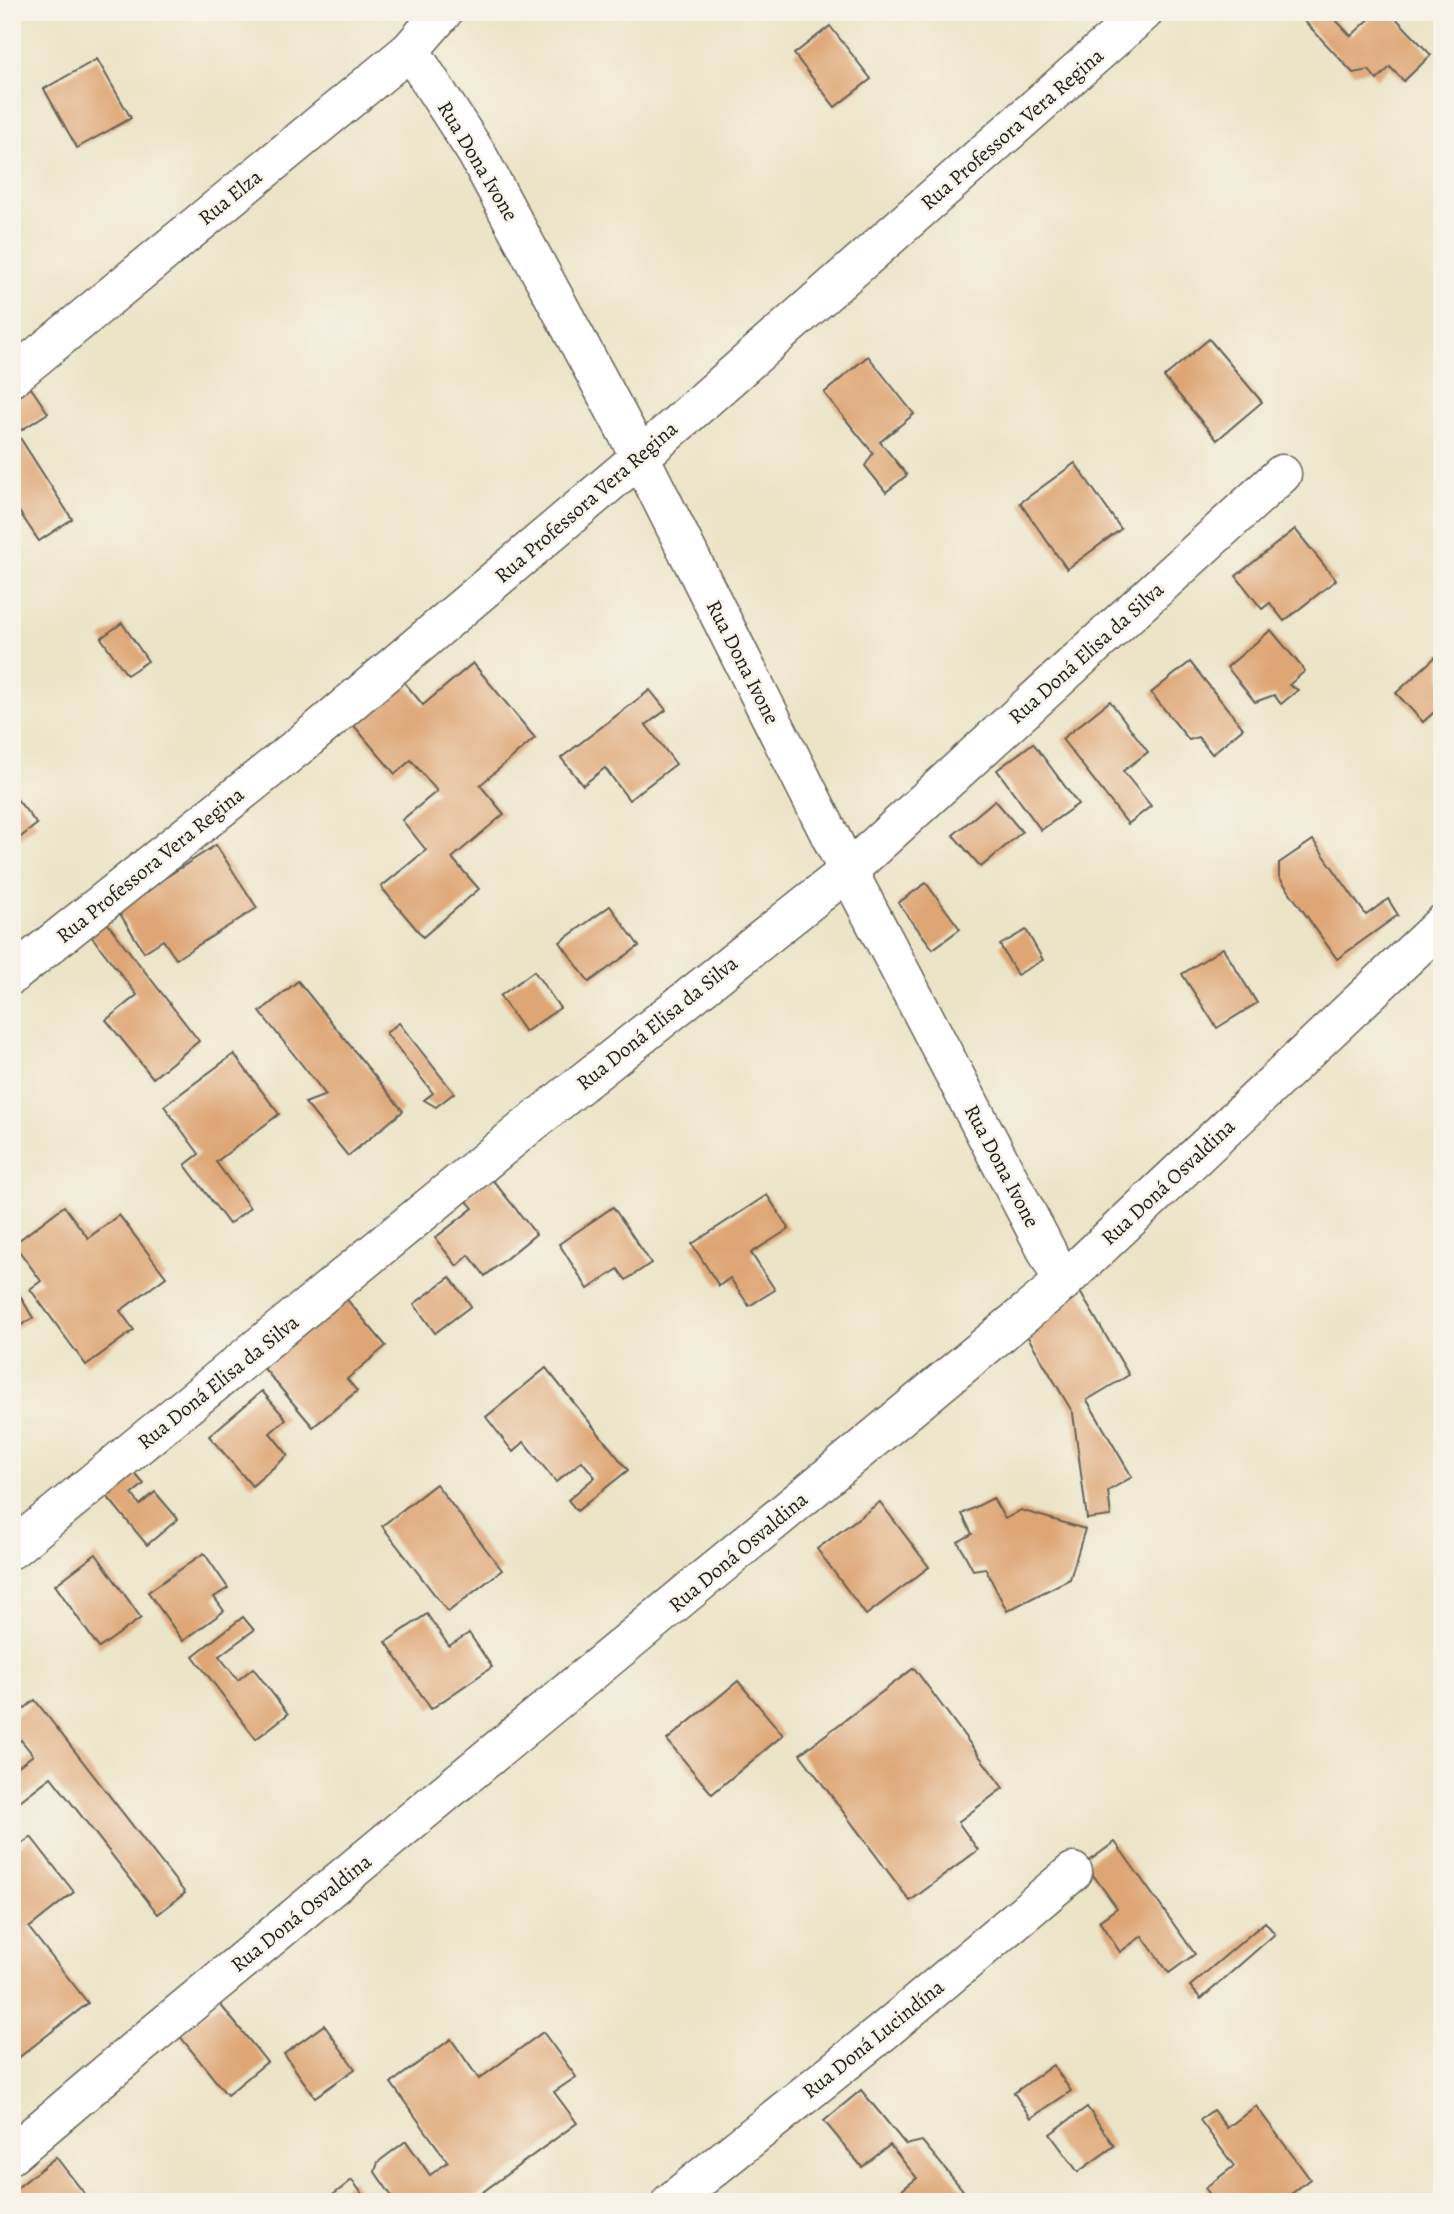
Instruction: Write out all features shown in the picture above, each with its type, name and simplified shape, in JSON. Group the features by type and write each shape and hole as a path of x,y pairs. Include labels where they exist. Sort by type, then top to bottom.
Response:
{"street":[{"name":"Rua Elza","path":"12,377 410,50 443,12"},
{"name":"Rua Professora Vera Regina","path":"12,975 305,741 640,457 1144,12"},
{"name":"Rua Dona Ivone","path":"410,50 477,154 640,457 848,871 1063,1282"},
{"name":"Rua Doná Elisa da Silva","path":"12,1549 528,1126 848,871 1282,474"},
{"name":"Rua Doná Osvaldina","path":"12,2154 158,2030 1063,1282 1442,924"},
{"name":"Rua Doná Lucindína","path":"671,2202 884,2031 1073,1872"}],"building":[{"path":"1296,12 1335,12 1332,16 1351,36 1377,12 1390,12 1431,55 1404,81 1390,67 1377,80 1369,70 1353,73"},
{"path":"830,26 871,79 835,107 794,54"},
{"path":"97,59 131,118 77,148 44,89"},
{"path":"1209,339 1262,402 1217,440 1164,377"},
{"path":"868,356 914,414 880,442 907,475 886,492 865,466 873,453 824,393"},
{"path":"31,388 48,413 17,433 72,519 39,541 12,501 12,401"},
{"path":"1075,463 1121,529 1067,569 1020,503"},
{"path":"1295,529 1336,580 1284,621 1270,603 1262,609 1236,576"},
{"path":"122,623 148,661 127,675 101,638"},
{"path":"1271,630 1305,671 1289,685 1298,690 1281,704 1274,695 1255,702 1227,667"},
{"path":"1442,651 1442,705 1423,722 1396,693"},
{"path":"1190,662 1243,728 1212,754 1198,737 1189,740 1151,693"},
{"path":"473,663 535,738 480,785 504,814 452,858 479,889 423,937 381,887 426,850 402,820 437,791 411,760 395,774 344,714 395,671 423,705"},
{"path":"650,690 666,710 646,725 676,764 629,800 605,768 583,785 561,758"},
{"path":"1110,701 1148,752 1123,771 1151,806 1128,824 1062,739"},
{"path":"1033,743 1078,804 1041,830 997,770"},
{"path":"12,793 37,824 12,844"},
{"path":"995,800 1022,832 981,867 953,835"},
{"path":"1313,840 1366,915 1388,899 1398,915 1337,959 1279,877 1279,863"},
{"path":"216,845 257,908 176,959 163,940 144,952 117,909"},
{"path":"926,883 960,929 933,949 898,903"},
{"path":"610,906 639,946 589,982 560,942"},
{"path":"104,919 199,1041 153,1078 106,1020 137,995 88,932"},
{"path":"1026,930 1043,960 1017,975 1000,945"},
{"path":"1223,948 1257,1003 1217,1028 1182,974"},
{"path":"534,971 560,1008 525,1032 500,996"},
{"path":"298,981 403,1111 348,1156 305,1103 326,1095 260,1012"},
{"path":"399,1023 454,1093 436,1107 424,1100 433,1093 386,1033"},
{"path":"234,1054 279,1114 216,1162 250,1208 229,1224 185,1165 199,1154 164,1106"},
{"path":"491,1178 536,1234 485,1276 469,1255 457,1266 435,1238 473,1208 465,1199"},
{"path":"767,1195 789,1229 751,1253 775,1290 749,1306 730,1278 719,1286 692,1244"},
{"path":"64,1206 88,1238 119,1215 166,1277 120,1311 134,1330 86,1365 30,1289 41,1281 14,1244"},
{"path":"613,1207 651,1263 626,1280 618,1269 588,1289 559,1244"},
{"path":"450,1277 471,1306 435,1333 414,1304"},
{"path":"12,1282 33,1318 12,1331"},
{"path":"1080,1292 1129,1375 1087,1400 1132,1477 1108,1491 1111,1516 1087,1519 1073,1413 1022,1327"},
{"path":"344,1296 386,1346 347,1379 357,1391 313,1427 262,1366"},
{"path":"546,1368 628,1470 577,1511 568,1500 595,1477 582,1461 556,1482 524,1442 513,1452 486,1417"},
{"path":"262,1391 286,1419 270,1433 288,1455 252,1486 209,1436"},
{"path":"128,1466 144,1484 132,1494 140,1505 155,1492 178,1519 147,1545 101,1489"},
{"path":"436,1484 502,1570 448,1612 382,1526"},
{"path":"993,1498 1005,1519 1021,1510 1085,1529 1070,1579 1007,1611 985,1568 973,1570 958,1542 972,1534 962,1514"},
{"path":"880,1502 929,1567 866,1615 817,1549"},
{"path":"204,1553 228,1588 214,1597 224,1611 183,1641 148,1592"},
{"path":"96,1554 141,1618 99,1648 55,1585"},
{"path":"427,1614 449,1646 469,1633 492,1667 431,1709 386,1642"},
{"path":"243,1617 254,1630 219,1656 238,1680 253,1668 288,1714 256,1739 193,1656"},
{"path":"914,1668 1003,1788 958,1822 978,1850 910,1901 800,1754"},
{"path":"738,1681 783,1735 712,1794 667,1740"},
{"path":"35,1700 185,1893 158,1914 51,1777 12,1807 12,1771 33,1755 21,1740 12,1747 12,1715 14,1717"},
{"path":"31,1837 74,1892 29,1928 88,2003 12,2063 12,1851"},
{"path":"1115,1842 1195,1954 1169,1973 1142,1936 1120,1952 1099,1921 1117,1908 1085,1864"},
{"path":"1265,1922 1275,1934 1201,1999 1190,1986"},
{"path":"219,2003 267,2062 227,2095 179,2035"},
{"path":"324,2025 355,2069 315,2097 284,2054"},
{"path":"543,2032 576,2077 554,2092 577,2123 469,2202 396,2202 375,2172 378,2162 406,2141 430,2175 448,2162 391,2083 451,2039 479,2079"},
{"path":"1053,2065 1071,2091 1031,2118 1014,2093"},
{"path":"861,2090 906,2145 922,2141 963,2190 948,2202 887,2202 917,2178 890,2145 862,2167 824,2121"},
{"path":"1256,2106 1310,2179 1281,2202 1258,2202 1256,2199 1253,2202 1216,2202 1205,2188 1234,2166 1200,2120 1213,2110 1227,2128"},
{"path":"1087,2107 1114,2146 1078,2172 1050,2134"},
{"path":"56,2157 91,2202 12,2202 12,2192"},
{"path":"352,2180 368,2202 324,2202"}]}
